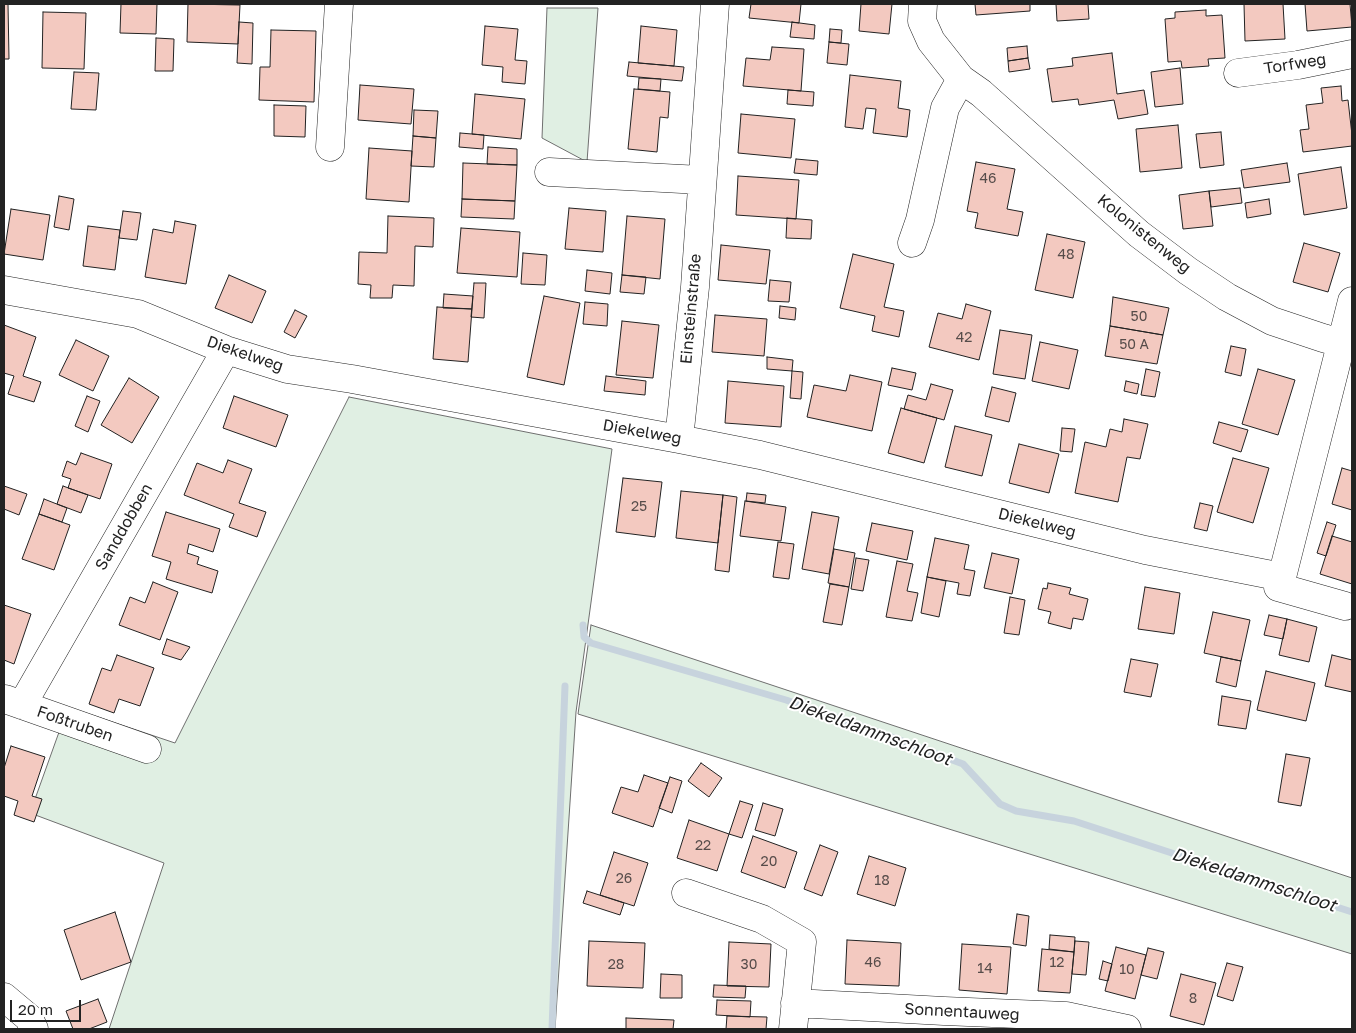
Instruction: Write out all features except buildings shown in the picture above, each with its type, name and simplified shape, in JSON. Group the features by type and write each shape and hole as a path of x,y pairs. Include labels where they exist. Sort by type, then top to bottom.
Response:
{"street":[{"path":"330,147 339,4"},
{"name":"Einsteinstraße","path":"679,439 694,287 715,4"},
{"name":"Kolonistenweg","path":"923,4 922,21 931,40 961,79 981,92 1139,234 1188,271 1226,296 1272,321 1347,344"},
{"name":"Torfweg","path":"1238,73 1298,65 1352,54"},
{"path":"912,243 920,220 945,108 961,79"},
{"path":"548,172 701,180"},
{"name":"Diekelweg","path":"4,290 138,314 226,350 287,369 352,379 760,454 1146,550 1282,576"},
{"path":"1345,606 1278,587 1347,344 1352,301"},
{"name":"Sanddobben","path":"13,702 226,350"},
{"name":"Foßtruben","path":"13,702 147,749"},
{"name":"Sonnentauweg","path":"686,893 762,919 802,942 794,1016 944,1011 1066,1016 1127,1029"},
{"path":"4,997 29,1018 34,1029"}],"green space":[{"path":"547,8 598,8 587,162 542,138"},
{"path":"349,397 612,449 576,712 555,1029 109,1029 164,863 30,813 68,707 175,743"},
{"path":"591,625 1352,878 1352,954 578,714"}],"waterway":[{"name":"Diekeldammschloot","path":"583,625 584,637 591,643 786,700 963,764 1000,804 1016,811 1074,821 1352,912"},
{"name":"Diekeldammschloot","path":"552,1029 565,686"}]}
